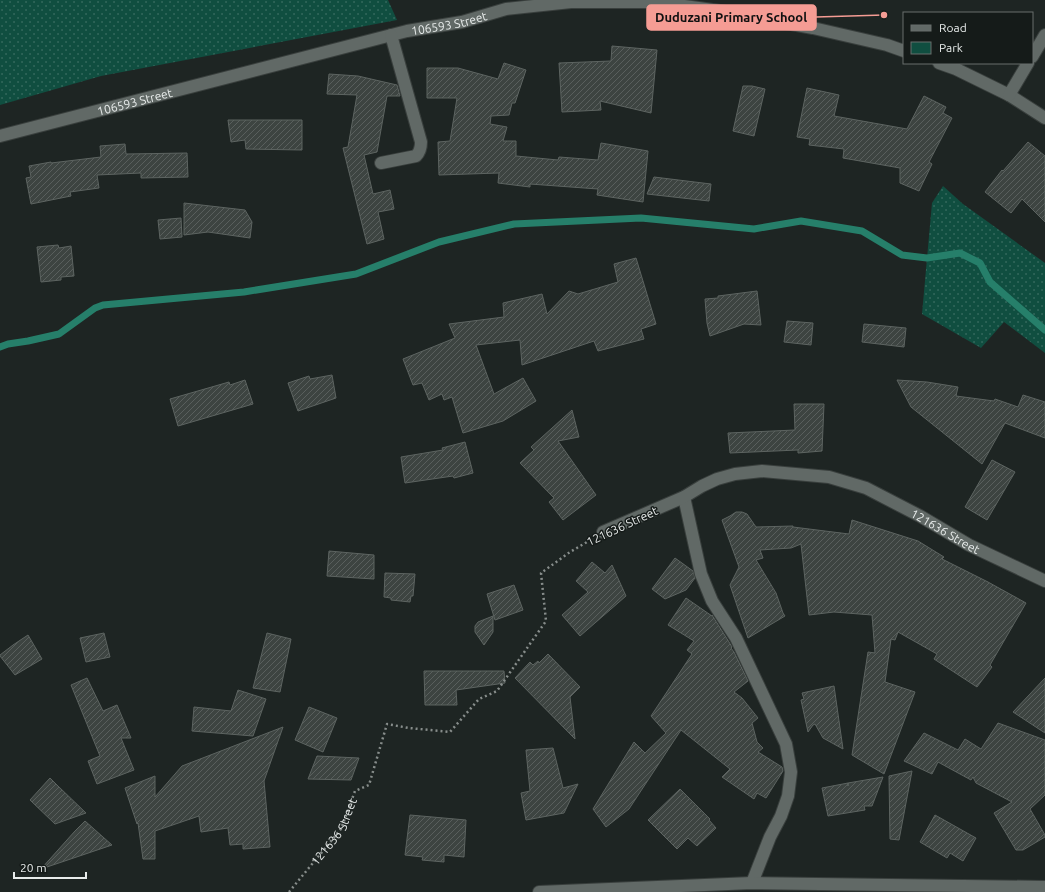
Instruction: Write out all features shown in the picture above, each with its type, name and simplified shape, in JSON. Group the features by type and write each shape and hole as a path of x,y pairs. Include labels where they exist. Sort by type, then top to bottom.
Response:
{"street":[{"name":"106593 Street","path":"0,136 391,35 462,22 507,4 656,2 720,11 813,28 888,45 903,51"},
{"path":"381,163 416,156 421,148 421,142 391,35"},
{"path":"1033,55 1045,35"},
{"path":"942,64 956,69 1009,95 1045,118"},
{"path":"1009,95 1027,64"},
{"name":"121636 Street","path":"603,532 684,498 717,478 762,471 829,477 866,488 920,516 969,545 1045,581"},
{"path":"684,498 701,574 712,602 736,638 786,744 791,772 788,796 781,816 770,837 752,883"},
{"path":"539,892 752,883 1045,887"}],"path":[{"name":"121636 Street","path":"288,892 341,829 354,791 369,785 387,724 450,732 479,699 497,691 546,621 541,573 570,552 603,532"}],"green space":[{"path":"0,0 388,0 397,20 101,76 0,105"},
{"path":"943,186 963,204 1045,263 1045,353 1004,322 981,348 922,314 932,203"}],"building":[{"path":"612,46 657,50 651,113 600,101 601,110 562,112 559,63 611,61"},
{"path":"504,63 526,70 515,103 512,103 509,115 491,116 490,124 507,127 503,141 516,141 516,156 558,160 559,157 598,160 601,143 648,151 643,202 597,195 598,189 530,184 530,187 498,183 499,173 439,175 438,142 450,141 457,98 427,98 427,68 458,68 498,79"},
{"path":"329,74 358,76 397,85 400,96 387,96 377,152 364,155 373,194 390,190 394,209 378,212 384,239 367,244 343,148 348,147 357,95 327,94"},
{"path":"743,86 752,86 765,89 754,136 733,131"},
{"path":"807,88 839,95 834,116 907,129 924,96 946,107 943,113 952,118 929,162 932,164 919,191 900,183 900,168 843,158 844,149 809,145 810,139 797,137"},
{"path":"228,120 302,120 302,150 246,149 245,140 231,142"},
{"path":"1028,142 1045,156 1045,222 1022,199 1011,213 985,192 1002,170 1003,171"},
{"path":"125,144 126,154 187,153 188,177 141,178 141,173 97,175 99,188 70,192 71,196 31,204 26,178 31,177 29,166 51,162 101,157 100,146"},
{"path":"654,177 711,184 709,201 647,194"},
{"path":"184,203 245,210 252,222 250,238 208,232 184,235"},
{"path":"181,218 182,237 160,239 158,220"},
{"path":"58,245 59,248 71,246 74,276 61,277 61,280 41,282 37,247"},
{"path":"636,258 656,324 641,329 644,339 598,351 594,341 522,365 520,340 476,345 494,394 523,378 536,401 503,421 463,433 452,397 444,400 442,394 429,400 422,383 413,385 403,359 455,338 449,324 504,317 503,303 542,294 547,314 569,291 578,294 618,282 614,264"},
{"path":"757,291 761,325 744,324 710,336 707,323 705,299"},
{"path":"787,321 813,323 811,345 784,342"},
{"path":"864,324 906,328 904,347 862,342"},
{"path":"332,375 336,398 298,411 288,383 309,376 310,379"},
{"path":"245,380 253,404 178,426 170,399 229,382 230,385"},
{"path":"897,380 927,382 958,387 956,396 994,401 995,399 1018,407 1023,395 1045,402 1045,438 1005,423 982,464 911,407"},
{"path":"794,404 824,404 822,451 798,453 798,450 730,453 728,433 795,430"},
{"path":"572,410 579,437 558,441 596,495 563,520 549,502 554,498 520,463 534,450 531,447"},
{"path":"465,442 473,473 454,478 453,476 405,483 401,457 443,450 442,448"},
{"path":"992,460 1015,472 987,520 965,507"},
{"path":"736,512 747,514 756,527 793,526 849,534 852,520 918,541 944,557 942,559 1026,603 990,665 992,667 977,687 934,659 937,654 898,632 895,640 891,639 885,682 915,692 884,774 852,755 868,652 875,653 872,615 834,612 809,615 801,544 791,548 760,550 763,558 756,560 776,593 785,616 748,638 730,585 739,567 722,520"},
{"path":"329,551 374,555 374,579 327,576"},
{"path":"675,558 693,571 695,578 686,590 665,599 652,589"},
{"path":"592,562 605,573 612,565 626,596 580,636 562,615 588,592 576,581"},
{"path":"385,573 415,574 413,596 411,596 410,602 391,600 391,598 384,597"},
{"path":"514,585 523,610 495,620 487,594"},
{"path":"686,598 712,615 732,647 731,648 748,681 734,692 742,698 758,718 752,723 757,742 763,748 758,752 782,767 783,771 766,798 757,793 754,799 722,777 730,769 681,730 629,809 606,827 593,809 634,742 645,753 666,733 651,716 692,654 687,650 694,641 668,625"},
{"path":"493,616 493,632 484,645 475,632 475,626 478,622"},
{"path":"104,633 110,657 86,662 80,638"},
{"path":"267,633 291,639 280,692 253,688"},
{"path":"28,635 42,659 15,675 0,655"},
{"path":"548,654 580,687 570,697 575,739 515,678 530,662 533,665 538,661 539,663"},
{"path":"424,671 504,671 505,683 456,690 457,705 425,705"},
{"path":"87,678 103,711 117,705 131,738 121,738 134,770 97,784 88,761 100,756 71,685"},
{"path":"1045,678 1045,733 1013,712"},
{"path":"834,686 843,749 823,738 815,724 808,732 801,700 804,699 802,693"},
{"path":"238,690 266,699 253,736 192,731 194,707 231,711"},
{"path":"309,707 337,718 323,752 295,740"},
{"path":"998,723 1045,740 1045,795 1030,809 1045,837 1023,850 1016,850 994,813 1012,802 976,783 973,777 971,780 938,762 932,774 904,761 924,733 958,750 965,739 981,749"},
{"path":"283,727 264,781 270,847 243,849 243,844 230,845 228,828 201,832 199,816 155,831 155,859 143,859 138,823 137,824 125,788 155,776 155,797 182,766"},
{"path":"553,748 563,788 578,784 564,813 526,820 521,793 530,791 526,750"},
{"path":"317,756 359,758 351,780 308,779"},
{"path":"912,771 899,840 890,839 889,776"},
{"path":"883,777 872,806 864,806 865,810 828,816 822,788"},
{"path":"50,778 86,813 55,824 30,800"},
{"path":"680,789 710,819 709,820 716,828 697,846 688,838 677,849 648,820"},
{"path":"410,815 466,820 464,857 444,855 444,862 422,860 423,857 405,855"},
{"path":"935,815 976,838 963,861 950,853 947,858 920,842"},
{"path":"85,821 112,845 41,869 75,831"}],"waterway":[{"path":"0,347 8,344 59,334 95,308 103,305 244,292 356,274 439,242 514,224 641,218 754,229 801,221 862,231 902,255 927,258 960,253 980,263 990,282 1045,330"}],"place":[{"name":"Duduzani Primary School","path":"884,15"}]}
